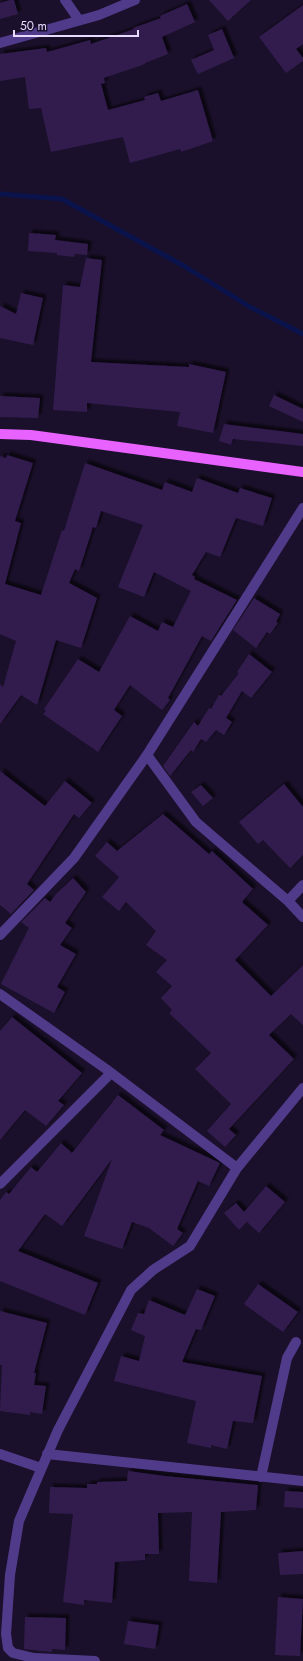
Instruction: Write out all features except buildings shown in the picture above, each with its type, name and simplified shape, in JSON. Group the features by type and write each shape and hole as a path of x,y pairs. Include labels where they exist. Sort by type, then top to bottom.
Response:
{"main road":[{"path":"0,434 31,436 303,472"}],"street":[{"path":"65,0 79,20"},
{"path":"0,43 99,15 135,0"},
{"path":"0,935 74,858 147,755 303,508"},
{"path":"147,755 196,822 288,901 303,917"},
{"path":"288,901 303,885"},
{"path":"0,994 111,1072 237,1168"},
{"path":"0,1184 111,1072"},
{"path":"95,1661 34,1658 13,1653 8,1648 6,1634 10,1575 18,1529 41,1468 58,1430 131,1290 153,1270 190,1246 237,1168 303,1088"},
{"path":"261,1477 287,1358 296,1342"},
{"path":"0,1454 41,1468"},
{"path":"47,1454 303,1481"}],"waterway":[{"path":"0,194 62,199 184,266 250,307 303,334"}]}
